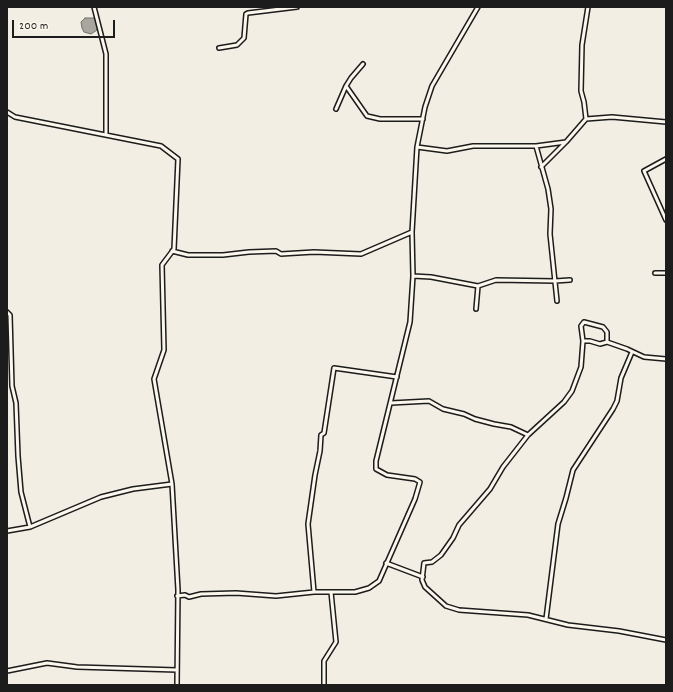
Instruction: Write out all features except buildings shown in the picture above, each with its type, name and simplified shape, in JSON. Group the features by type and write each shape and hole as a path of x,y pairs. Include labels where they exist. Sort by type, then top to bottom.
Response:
{"street":[{"path":"94,7 106,54 106,135"},
{"path":"219,48 237,45 244,38 246,14 297,7"},
{"path":"178,596 185,595 189,597 201,594 236,593 276,596 314,592 355,592 369,588 379,582 415,499 420,482 415,479 387,475 376,469 376,461 387,412 391,403 410,322 413,276 412,232 417,147 432,86 478,7"},
{"path":"586,119 581,91 582,45 588,7"},
{"path":"336,109 346,86 363,64"},
{"path":"346,86 367,116 380,119 423,120"},
{"path":"7,112 15,117 161,146 178,159 174,248 162,265 164,350 154,378 172,484 178,596 177,685"},
{"path":"541,168 586,119 612,117 666,122"},
{"path":"417,147 447,151 472,146 536,146 566,142"},
{"path":"536,146 541,168 548,188 551,209 550,234 557,301"},
{"path":"666,159 644,171 666,220"},
{"path":"172,251 188,255 223,255 276,251 281,254 314,252 361,254 412,232"},
{"path":"655,273 666,273"},
{"path":"413,276 431,277 478,286 496,280 570,280"},
{"path":"476,309 478,286"},
{"path":"7,312 10,315 9,338 12,386 16,403 21,492 30,528"},
{"path":"607,342 607,332 603,327 584,322 581,326 583,341 581,367 572,391 564,402 528,435 503,467 490,489 459,525 453,538 441,555 432,562 424,563 422,580 425,587 446,606 459,610 528,615 568,625 619,631 666,640"},
{"path":"583,341 600,344 607,342 644,357 666,359"},
{"path":"546,619 558,524 573,470 613,410 617,401 621,378 632,352"},
{"path":"314,592 308,524 314,475 322,435 324,432 334,368 397,377"},
{"path":"391,403 429,401 443,409 464,414 474,419 511,427 528,435"},
{"path":"7,531 30,528 101,497 133,489 172,484"},
{"path":"386,563 423,577"},
{"path":"324,685 324,661 336,642 332,592"},
{"path":"7,671 47,662 77,667 177,670"}],"shaded area":[{"path":"85,18 95,18 98,24 97,30 91,34 84,32 82,28 81,22"}]}
